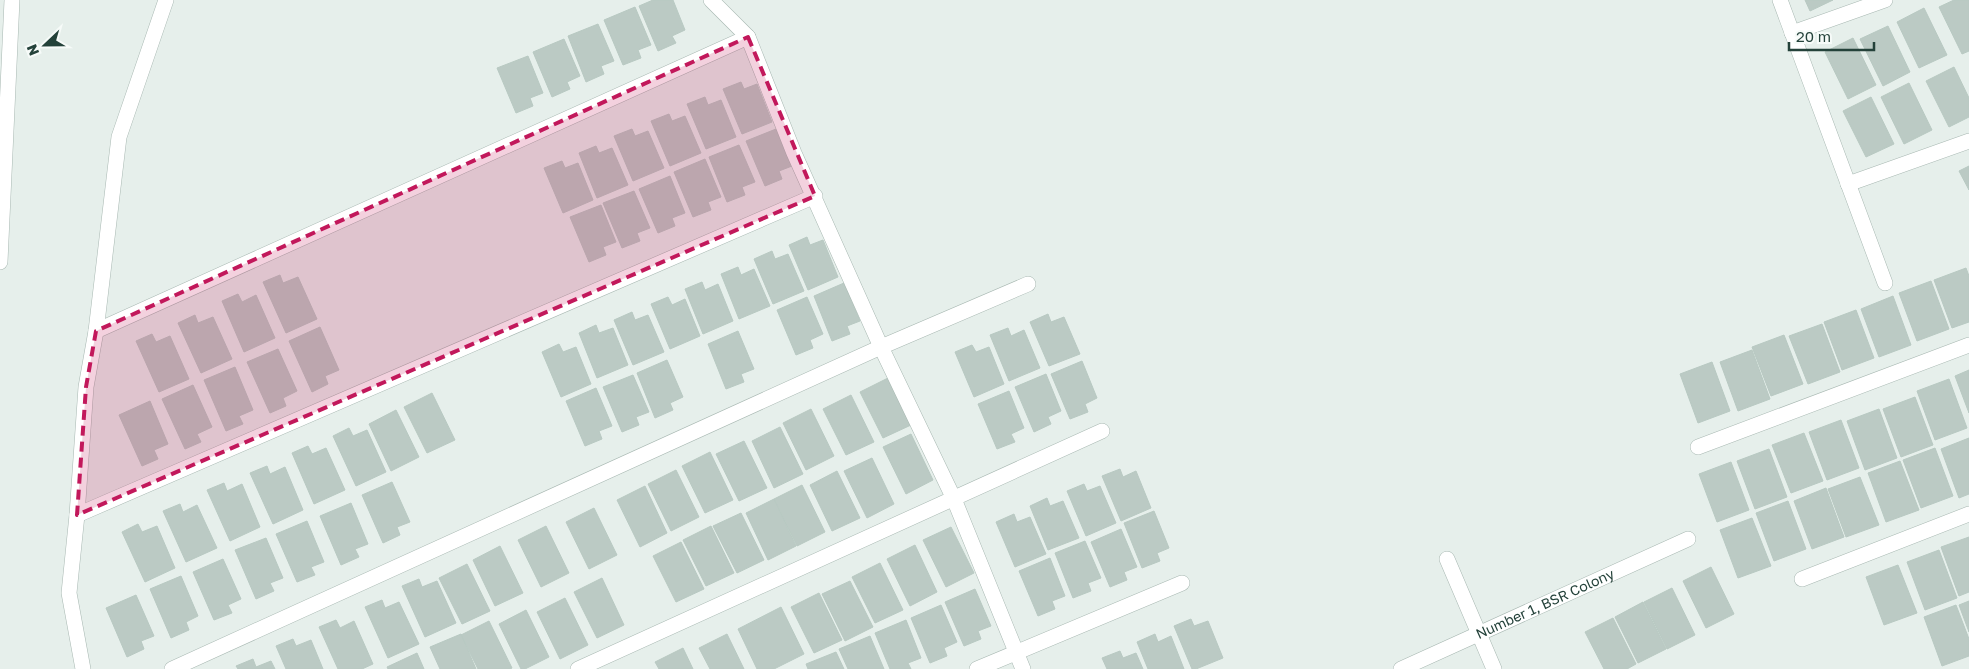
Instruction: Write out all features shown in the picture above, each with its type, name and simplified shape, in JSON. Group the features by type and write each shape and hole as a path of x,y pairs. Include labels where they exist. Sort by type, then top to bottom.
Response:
{"street":[{"path":"0,262 12,0"},
{"path":"83,669 69,593 77,515 86,387 96,331 119,137 166,0"},
{"path":"711,0 748,37 794,153 882,347 954,499 1023,669"},
{"path":"1780,0 1885,283"},
{"path":"1792,33 1885,0"},
{"path":"96,331 748,37"},
{"path":"1848,184 1969,141"},
{"path":"77,515 815,196"},
{"path":"172,669 882,347 1028,284"},
{"path":"1698,447 1969,345"},
{"path":"578,669 1102,431"},
{"path":"1802,579 1969,514"},
{"name":"Number 1, BSR Colony","path":"1401,669 1688,540"},
{"path":"1447,559 1494,669"},
{"path":"977,669 1182,583"}],"highlighted area":[{"path":"748,37 815,196 77,515 86,387 96,331"}],"building":[{"path":"653,0 673,0 685,30 672,36 676,43 658,51 639,6"},
{"path":"1805,0 1833,0 1810,11"},
{"path":"1954,0 1969,0 1969,51 1962,54 1939,7"},
{"path":"635,7 651,45 638,50 641,58 623,65 604,20"},
{"path":"1924,8 1947,55 1919,68 1897,22"},
{"path":"598,24 614,61 601,66 604,74 586,82 568,36"},
{"path":"1888,26 1910,72 1883,86 1860,39"},
{"path":"1853,38 1876,85 1848,99 1825,52"},
{"path":"564,39 580,76 567,82 570,89 552,97 533,52"},
{"path":"528,56 543,93 530,98 533,106 516,113 497,68"},
{"path":"1954,67 1969,98 1969,117 1949,127 1926,81"},
{"path":"741,82 744,89 757,84 772,122 742,134 723,89"},
{"path":"1909,83 1932,130 1904,144 1881,97"},
{"path":"705,97 708,105 721,100 736,137 706,149 687,104"},
{"path":"1871,97 1894,144 1866,157 1843,111"},
{"path":"669,114 672,121 685,116 701,153 670,166 651,121"},
{"path":"632,129 635,136 648,131 664,168 633,181 614,136"},
{"path":"776,129 792,166 779,171 782,179 765,186 746,141"},
{"path":"739,145 755,182 742,187 745,195 727,202 709,157"},
{"path":"596,146 599,153 612,148 628,185 597,198 579,153"},
{"path":"705,159 721,197 708,202 711,210 693,217 674,172"},
{"path":"562,161 565,168 578,163 593,200 563,213 544,168"},
{"path":"1969,166 1969,190 1959,171"},
{"path":"670,176 685,213 672,218 675,226 658,233 639,189"},
{"path":"634,191 650,228 637,233 640,241 622,248 603,203"},
{"path":"601,205 616,242 603,247 606,255 589,262 570,217"},
{"path":"807,237 810,245 823,240 838,277 808,290 789,245"},
{"path":"772,251 775,259 788,254 804,291 773,304 754,259"},
{"path":"738,267 741,275 754,269 770,306 739,319 721,274"},
{"path":"1966,268 1969,276 1969,322 1952,328 1934,280"},
{"path":"280,275 283,283 298,277 317,319 286,333 263,282"},
{"path":"1931,281 1949,329 1917,341 1899,293"},
{"path":"702,282 705,290 718,284 733,321 703,334 685,289"},
{"path":"844,283 860,321 847,326 850,334 832,341 814,296"},
{"path":"238,294 242,302 256,295 275,338 244,352 222,301"},
{"path":"1893,296 1911,345 1879,357 1861,309"},
{"path":"668,297 672,305 685,299 700,336 670,349 651,304"},
{"path":"807,297 823,334 810,340 813,348 796,355 777,310"},
{"path":"1856,310 1874,358 1842,370 1824,322"},
{"path":"632,312 635,320 648,315 664,352 633,365 614,320"},
{"path":"1048,314 1051,322 1064,317 1080,354 1049,366 1030,322"},
{"path":"195,315 198,323 213,317 232,359 201,373 178,323"},
{"path":"1822,324 1840,372 1808,384 1789,336"},
{"path":"596,325 599,333 613,328 628,365 597,378 579,333"},
{"path":"320,327 339,370 325,376 328,384 312,392 289,341"},
{"path":"1008,328 1011,336 1024,330 1040,368 1009,381 990,335"},
{"path":"738,331 754,369 741,374 744,382 726,389 708,344"},
{"path":"152,334 156,342 170,336 189,379 159,392 136,341"},
{"path":"1784,335 1803,384 1771,396 1752,347"},
{"path":"559,344 563,352 576,347 591,384 561,397 542,352"},
{"path":"972,345 976,352 989,347 1004,384 974,397 955,352"},
{"path":"278,349 297,391 283,398 286,406 270,413 247,362"},
{"path":"1752,350 1770,399 1738,411 1720,362"},
{"path":"667,360 683,397 670,403 673,410 655,418 637,373"},
{"path":"1082,361 1097,398 1085,404 1088,412 1070,419 1051,374"},
{"path":"1712,362 1730,411 1698,423 1680,374"},
{"path":"235,367 253,410 239,416 243,424 226,431 204,380"},
{"path":"1969,370 1969,413 1955,376"},
{"path":"1046,374 1061,411 1048,417 1051,424 1034,432 1015,387"},
{"path":"633,375 649,412 636,417 639,425 622,432 603,387"},
{"path":"888,378 911,425 883,438 860,392"},
{"path":"1949,379 1967,428 1935,440 1917,391"},
{"path":"193,385 212,427 197,434 201,442 185,449 162,399"},
{"path":"596,388 612,426 599,431 602,439 585,446 566,401"},
{"path":"1009,391 1024,428 1011,434 1015,442 997,449 978,404"},
{"path":"432,393 455,440 427,453 404,407"},
{"path":"851,395 874,442 846,455 823,409"},
{"path":"1915,397 1933,445 1901,457 1883,409"},
{"path":"150,401 168,444 154,450 158,459 142,466 119,415"},
{"path":"811,409 834,456 806,470 783,423"},
{"path":"1879,409 1897,458 1865,470 1847,421"},
{"path":"396,410 419,457 391,471 369,424"},
{"path":"1841,420 1859,468 1827,480 1809,432"},
{"path":"780,427 803,474 774,488 752,441"},
{"path":"349,428 353,436 367,430 386,472 356,486 333,436"},
{"path":"1804,433 1823,481 1791,493 1772,445"},
{"path":"911,434 933,480 906,494 883,447"},
{"path":"1969,438 1969,494 1959,498 1941,449"},
{"path":"744,441 767,488 739,501 716,454"},
{"path":"308,446 312,454 326,448 345,490 314,504 292,453"},
{"path":"1935,448 1953,496 1921,508 1903,460"},
{"path":"1769,449 1787,497 1755,509 1737,461"},
{"path":"710,452 733,500 705,513 682,466"},
{"path":"872,458 894,504 867,518 844,471"},
{"path":"1900,461 1919,510 1886,522 1868,473"},
{"path":"1731,462 1749,510 1717,522 1699,474"},
{"path":"267,466 270,474 285,467 303,510 273,524 250,473"},
{"path":"1120,469 1123,477 1136,471 1151,508 1121,521 1102,476"},
{"path":"676,470 699,517 671,531 648,484"},
{"path":"837,471 860,518 832,531 810,485"},
{"path":"1860,477 1879,525 1846,537 1828,489"},
{"path":"392,482 410,522 397,527 400,535 383,543 362,495"},
{"path":"224,483 227,491 242,484 260,527 230,541 207,490"},
{"path":"1084,484 1087,491 1100,486 1116,523 1086,536 1067,491"},
{"path":"802,485 825,532 797,546 774,499"},
{"path":"645,486 667,533 640,547 617,500"},
{"path":"1826,488 1844,537 1812,549 1794,501"},
{"path":"1047,498 1050,506 1063,501 1079,538 1048,550 1030,506"},
{"path":"774,499 796,546 768,560 746,513"},
{"path":"1788,501 1806,549 1774,561 1756,513"},
{"path":"351,503 368,544 355,549 359,557 341,565 320,516"},
{"path":"180,504 183,512 197,505 217,548 186,562 163,511"},
{"path":"594,508 617,555 589,569 566,522"},
{"path":"1154,511 1169,548 1157,553 1160,561 1142,568 1124,523"},
{"path":"741,513 764,560 737,573 713,526"},
{"path":"1014,514 1017,522 1030,517 1046,554 1015,567 996,522"},
{"path":"1752,518 1771,566 1738,578 1720,530"},
{"path":"307,521 324,562 311,567 315,575 297,582 276,534"},
{"path":"138,524 142,532 157,526 175,568 145,582 122,532"},
{"path":"546,526 569,573 541,587 518,540"},
{"path":"711,526 734,573 706,586 683,540"},
{"path":"951,527 974,573 946,587 923,540"},
{"path":"1121,529 1137,567 1124,572 1127,580 1110,587 1091,542"},
{"path":"1969,537 1969,592 1959,596 1941,547"},
{"path":"266,538 283,578 270,583 274,591 256,599 235,550"},
{"path":"1085,541 1101,578 1088,583 1091,591 1073,598 1055,553"},
{"path":"681,542 704,589 676,602 653,556"},
{"path":"915,545 937,592 910,606 887,559"},
{"path":"500,546 523,593 495,606 473,560"},
{"path":"1939,550 1957,598 1925,610 1907,562"},
{"path":"1050,558 1065,596 1052,601 1055,609 1038,616 1019,571"},
{"path":"223,559 241,599 228,605 232,613 214,620 193,572"},
{"path":"880,563 903,610 875,623 852,577"},
{"path":"467,564 490,611 462,624 439,578"},
{"path":"1898,565 1917,613 1884,625 1866,577"},
{"path":"1711,567 1734,614 1706,628 1683,581"},
{"path":"181,576 198,616 186,622 189,630 171,638 150,589"},
{"path":"602,578 624,625 597,638 574,592"},
{"path":"419,579 422,587 437,581 456,623 425,637 402,586"},
{"path":"850,581 873,627 845,641 822,594"},
{"path":"1672,588 1695,635 1667,649 1644,602"},
{"path":"975,589 991,626 978,631 981,639 964,646 945,602"},
{"path":"819,593 842,640 814,653 791,607"},
{"path":"136,595 154,636 141,641 144,649 127,657 106,608"},
{"path":"565,598 588,645 560,659 537,612"},
{"path":"382,600 385,608 399,602 419,644 388,658 365,607"},
{"path":"1969,601 1969,632 1959,605"},
{"path":"1643,602 1666,649 1638,663 1615,617"},
{"path":"941,605 957,642 944,648 947,656 930,663 911,618"},
{"path":"1956,605 1969,639 1969,656 1942,666 1924,617"},
{"path":"781,607 804,654 774,669 757,669 738,629"},
{"path":"526,610 549,657 525,669 521,669 499,624"},
{"path":"1613,618 1636,664 1627,669 1604,669 1585,632"},
{"path":"1191,619 1194,626 1208,621 1223,658 1192,669 1174,626"},
{"path":"336,620 340,628 354,621 373,664 362,669 338,669 319,627"},
{"path":"906,620 921,658 908,663 911,669 890,669 875,633"},
{"path":"489,621 512,668 510,669 478,669 461,635"},
{"path":"461,634 476,669 440,669 430,647"},
{"path":"727,634 744,669 710,669 699,648"},
{"path":"1155,634 1158,642 1171,636 1184,669 1148,669 1137,642"},
{"path":"870,636 884,669 848,669 839,649"},
{"path":"293,639 296,646 311,640 323,669 286,669 276,646"},
{"path":"683,648 693,669 659,669 655,662"},
{"path":"1120,651 1123,658 1136,653 1143,669 1107,669 1102,658"},
{"path":"836,652 844,669 808,669 806,664"},
{"path":"417,653 424,669 388,669 387,667"},
{"path":"253,659 256,667 271,661 275,669 238,669 236,666"}]}
